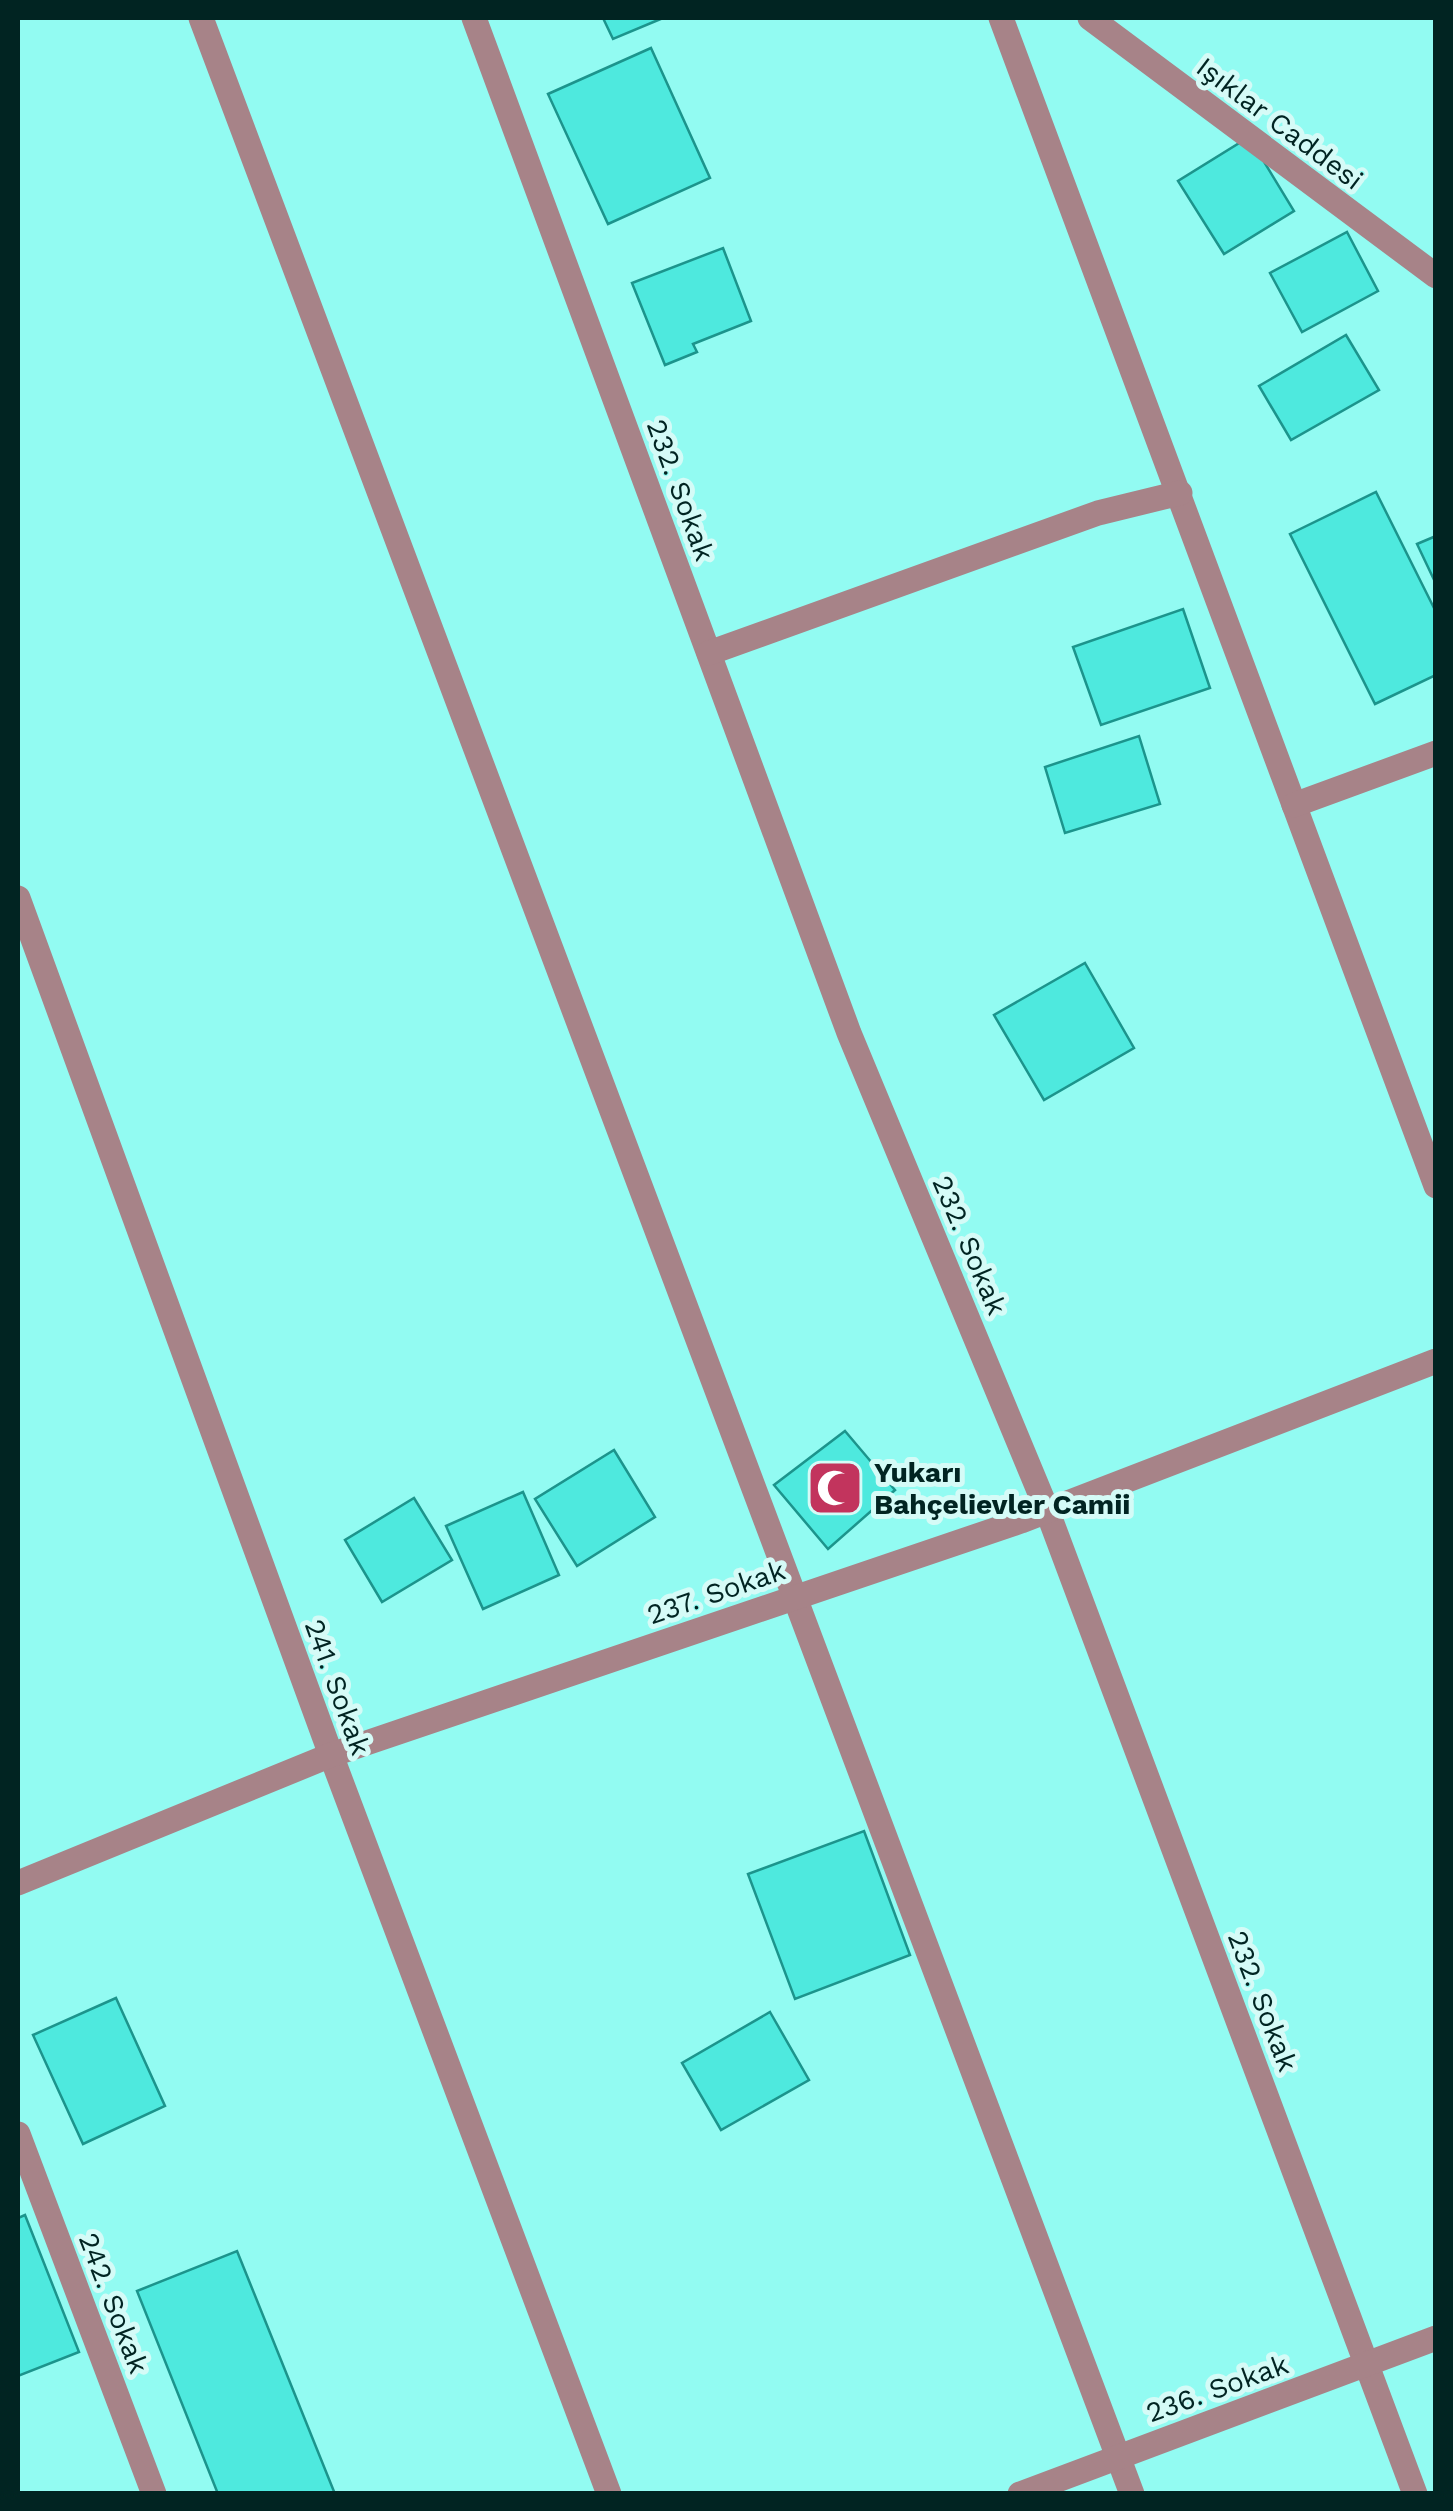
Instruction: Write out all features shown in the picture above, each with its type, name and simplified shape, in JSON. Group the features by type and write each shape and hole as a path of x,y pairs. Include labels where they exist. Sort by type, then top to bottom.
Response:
{"street":[{"path":"200,18 1132,2494"},
{"name":"232. Sokak","path":"474,18 849,1033 1047,1510 1415,2494"},
{"path":"1002,18 1436,1186"},
{"name":"Işıklar Caddesi","path":"1092,18 1436,276"},
{"path":"709,653 1098,513 1180,493"},
{"path":"1294,805 1436,753"},
{"name":"241. Sokak","path":"18,898 330,1755 609,2494"},
{"name":"237. Sokak","path":"18,1883 330,1755 1047,1510 1436,1361"},
{"name":"242. Sokak","path":"18,2134 154,2494"},
{"name":"236. Sokak","path":"1020,2494 1436,2338"}],"building":[{"path":"603,18 663,18 613,39"},
{"path":"651,48 710,178 608,224 548,94"},
{"path":"1249,137 1294,211 1224,254 1178,181"},
{"path":"1347,232 1378,291 1302,332 1270,273"},
{"path":"723,248 751,321 693,344 697,352 665,365 632,283"},
{"path":"1346,335 1379,390 1291,440 1259,386"},
{"path":"1376,492 1436,612 1436,675 1375,704 1290,534"},
{"path":"1436,536 1436,584 1417,544"},
{"path":"1183,609 1210,688 1101,725 1073,647"},
{"path":"1139,736 1160,804 1065,833 1045,767"},
{"path":"1085,963 1134,1048 1044,1100 994,1015"},
{"name":"Yukarı Bahçelievler Camii","path":"845,1431 895,1490 828,1549 774,1485"},
{"path":"614,1450 655,1517 577,1566 535,1499"},
{"path":"523,1492 559,1575 483,1609 446,1526"},
{"path":"414,1498 452,1560 382,1602 345,1540"},
{"path":"864,1831 910,1955 795,1999 748,1874"},
{"path":"116,1998 165,2106 83,2144 33,2035"},
{"path":"770,2012 809,2080 721,2130 682,2063"},
{"path":"25,2215 79,2352 18,2376 18,2218"},
{"path":"237,2251 335,2494 218,2494 137,2291"}],"place":[{"name":"Yukarı Bahçelievler Camii","path":"835,1488"}]}
